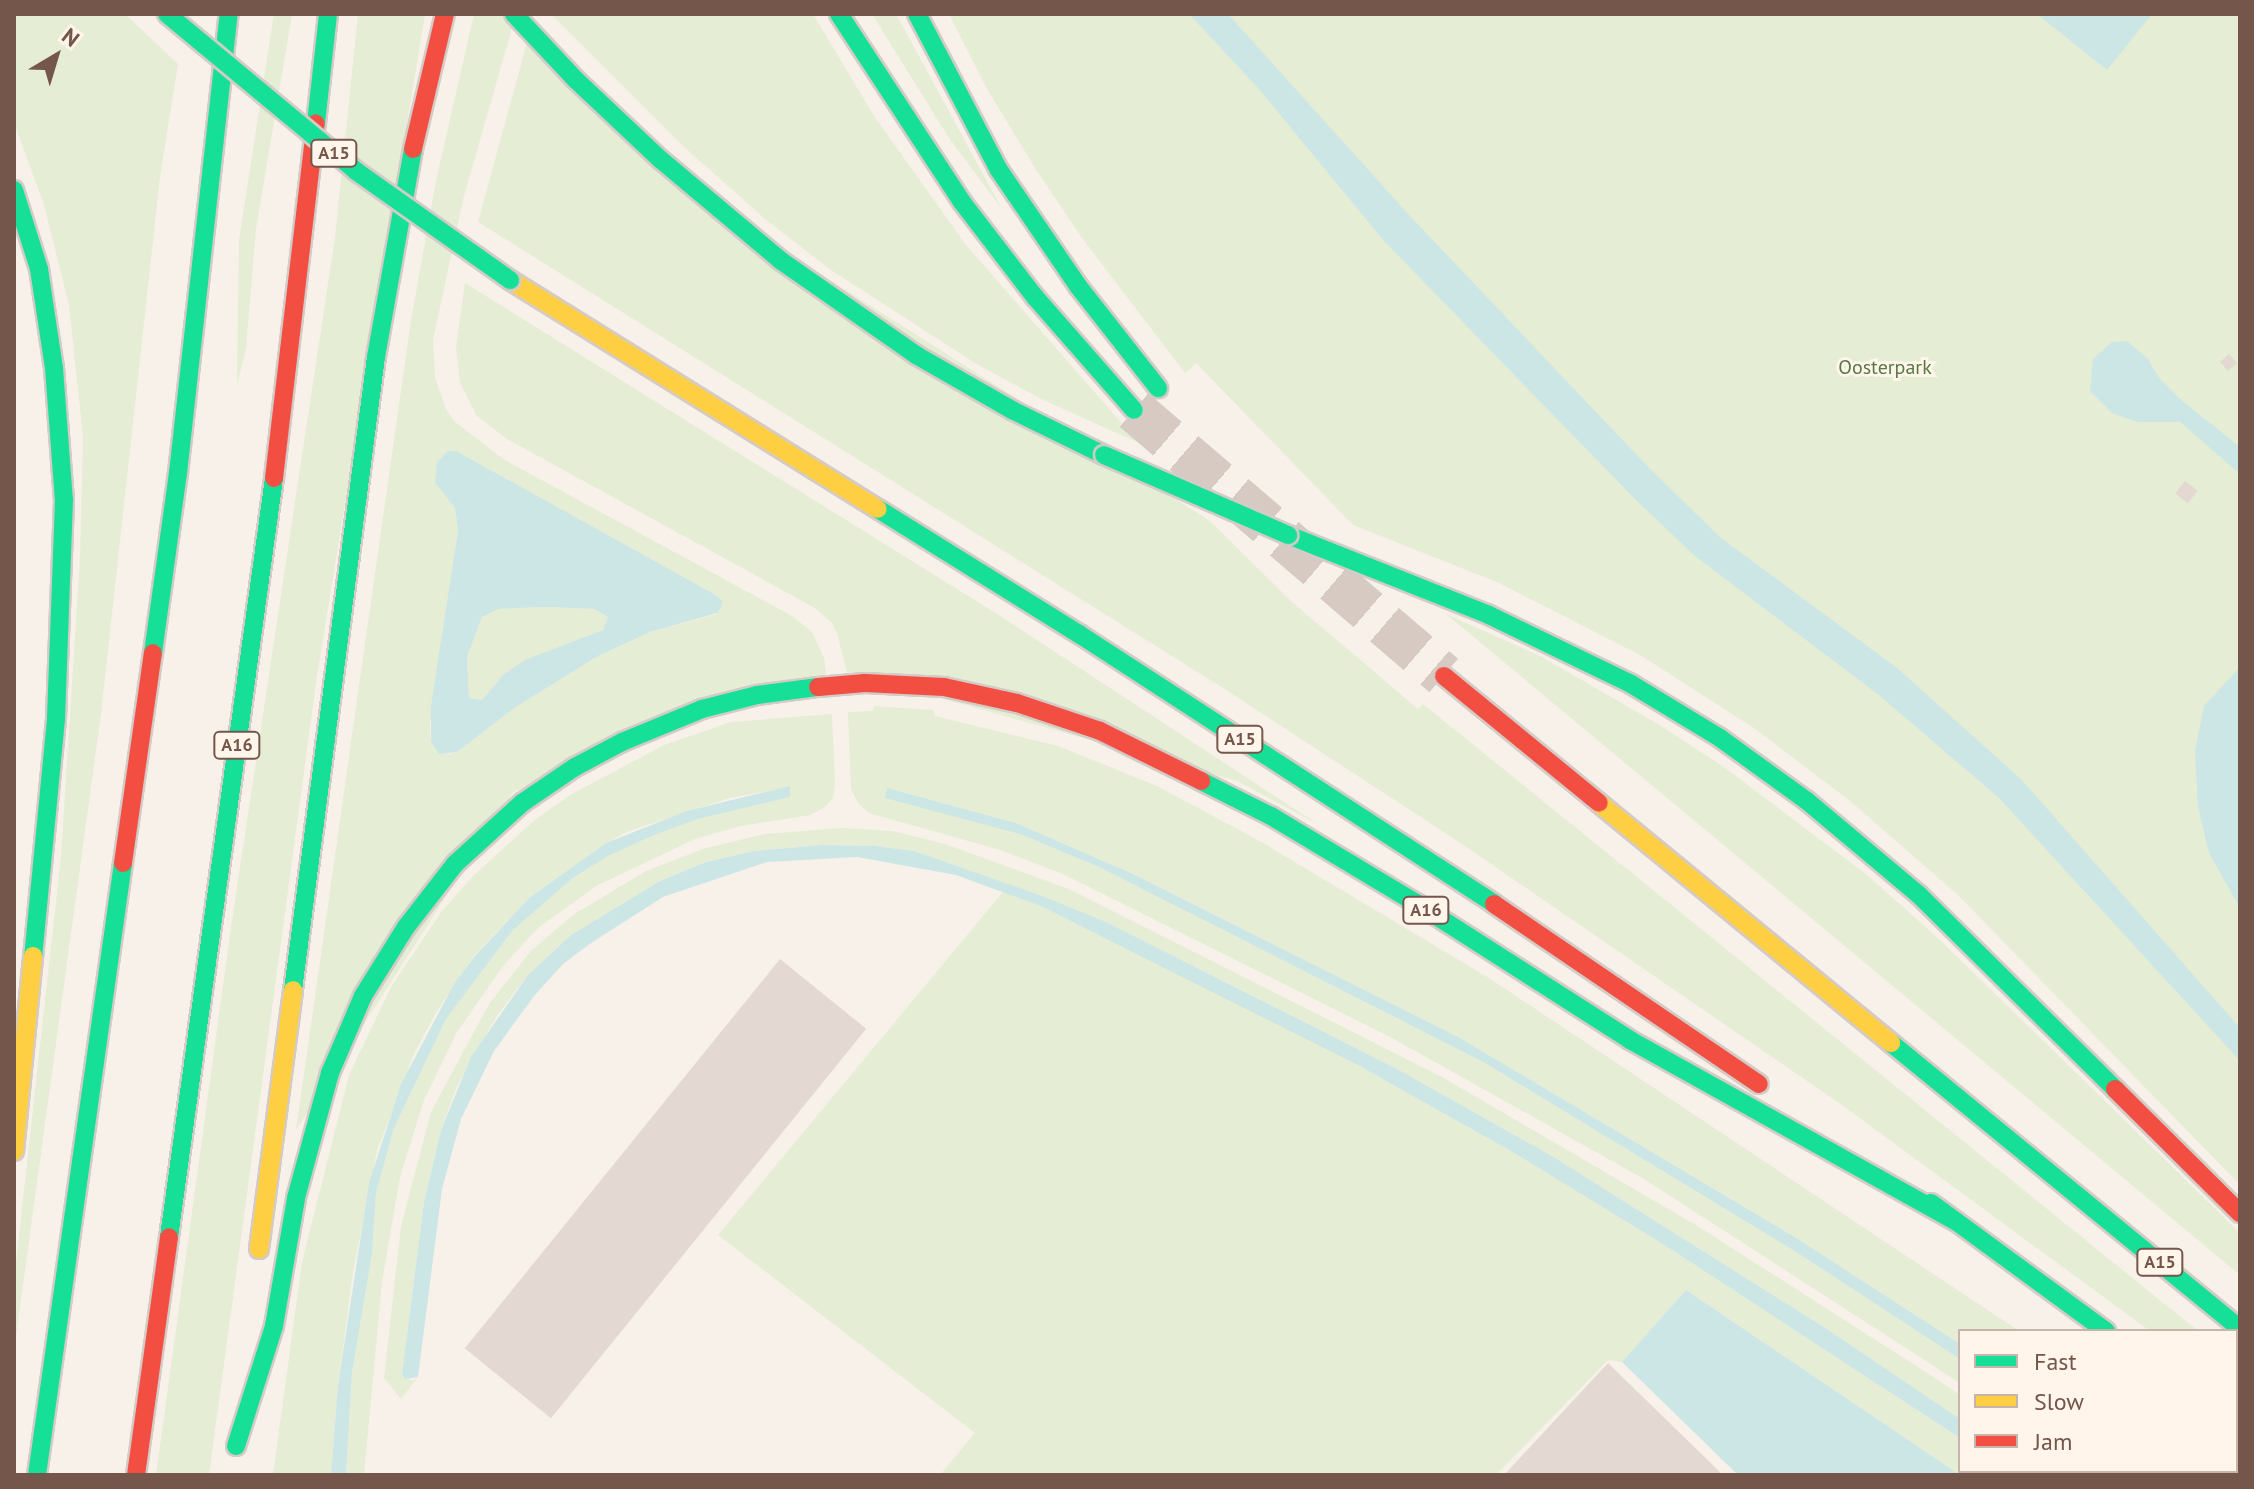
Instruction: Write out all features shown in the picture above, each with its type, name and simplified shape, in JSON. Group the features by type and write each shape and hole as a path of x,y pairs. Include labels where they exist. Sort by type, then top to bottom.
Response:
{"highway":[{"name":"A15","path":"167,14 238,77 356,171 510,280 1093,643 1599,972 1777,1096"},
{"path":"37,1475 178,473 229,14"},
{"name":"A16","path":"136,1475 294,331 328,14"},
{"path":"256,1271 376,357 409,164 445,14"},
{"path":"514,14 576,80 661,160 793,269 916,355 1012,410 1104,455 1288,535 1489,615 1631,684 1720,738 1807,801 1919,895 2240,1213"},
{"path":"839,14 904,118 962,202 1035,297 1134,410"},
{"path":"917,14 999,170 1078,286 1158,388"},
{"path":"14,190 39,269 54,368 64,500 56,719 14,1151"},
{"name":"A15","path":"1444,676 2240,1329"},
{"name":"A16","path":"248,1344 235,1453 274,1326 296,1198 330,1073 363,996 406,927 455,864 522,803 575,767 622,742 702,709 757,695 865,683 944,687 1017,703 1100,731 1184,772 1271,816 1416,903 1630,1040 1955,1221"},
{"path":"1803,1114 2103,1329"}],"green space":[{"path":"14,14 125,14 178,64 160,177 101,714 14,1351 14,1281 61,856 80,558 83,437 69,305 44,205 14,122"},
{"path":"274,14 292,14 256,229 246,349 237,384 239,240"},
{"path":"358,14 425,14 317,676 209,1475 156,1475 232,920 335,237"},
{"path":"474,14 516,14 464,196 433,340 435,378 446,409 454,421 503,459 792,616 812,632 824,658 826,674 513,792 296,1130 411,320 436,181","holes":["448,451 456,451 505,479 717,614 650,632 598,656 516,707 457,752 447,754 431,742 430,725 458,531 455,508 435,483"]},
{"path":"551,14 813,14 874,116 966,245 1139,443 1041,399 975,363 831,270 765,219 682,145"},
{"path":"872,14 896,14 1002,209 949,138"},
{"name":"Oosterpark","path":"949,14 2240,14 2240,1185 1958,895 1850,801 1754,728 1640,655 1499,583 1353,525 1196,363 1185,373 1082,238 1035,168 986,87"},
{"path":"528,39 658,171 1210,521 1292,602 1418,709 1423,704 2196,1329 2147,1329 1842,1105 1462,844 1220,686 478,222"},
{"path":"465,283 1002,617 1319,825 1237,781 847,672 832,623 815,608 507,439 477,416 460,383 456,347"},
{"path":"499,609 594,609 608,617 603,630 504,674 482,700 469,698 467,657 482,617"},
{"path":"1446,614 1542,657 1658,724 1724,767 1867,875 1940,940 2240,1233 2240,1275"},
{"path":"874,706 933,710 935,716 1058,746 1157,786 1258,840 1489,978 2016,1329 1958,1329 1958,1343 1798,1239 1460,1038 1133,874 1016,823 887,788 1020,834 1099,867 1485,1063 1796,1252 1958,1358 1958,1382 1644,1179 1392,1038 1063,874 1000,850 869,813 858,803 851,789 848,712 873,711"},
{"path":"832,714 835,784 833,798 825,807 810,815 741,826 695,839 596,886 538,928 503,966 457,1032 424,1100 400,1177 382,1282 364,1475 346,1475 352,1373 372,1254 376,1193 394,1128 446,1019 512,931 573,878 608,856 654,835 698,819 790,797 790,787 730,798 629,831 606,843 529,898 473,957 434,1016 413,1056 377,1151 353,1272 338,1385 331,1475 273,1475 302,1262 349,1075 391,987 442,911 474,875 536,819 570,795 664,745 731,722"},
{"path":"842,828 893,831 945,844 1069,889 1442,1077 1699,1227 1958,1394 1958,1418 1830,1331 1552,1156 1399,1070 1106,922 914,851 876,846 822,845 754,851 706,862 660,881 571,935 528,975 498,1014 457,1086 441,1130 424,1202 402,1374 412,1381 418,1377 401,1399 384,1378 401,1226 431,1112 489,1004 531,951 573,915 646,871 706,848 765,834"},
{"path":"1003,892 1043,907 1186,976 1356,1064 1516,1154 1666,1246 1958,1437 1958,1473 2015,1475 1960,1475 1686,1290 1622,1362 1608,1360 1496,1475 940,1475 975,1433 718,1235"}],"water":[{"path":"1189,14 1228,14 1409,215 1652,471 1721,538 1897,668 2022,780 2240,1028 2240,1061 1999,798 1880,696 1695,556 1636,500 1384,241 1258,88"},
{"path":"2037,14 2152,14 2107,70"},
{"path":"2127,341 2148,359 2159,378 2180,399 2240,447 2240,474 2180,422 2137,422 2112,413 2090,391 2093,359 2112,342"},
{"path":"448,451 456,451 712,593 723,601 720,609 717,613 650,632 598,656 516,707 457,752 439,754 431,742 431,706 458,531 455,508 435,483 437,462","holes":["499,609 594,609 608,617 603,630 525,660 504,674 482,700 469,698 467,657 482,617"]},
{"path":"2240,667 2240,908 2209,853 2198,807 2195,750 2204,706"},
{"path":"790,786 790,797 698,819 654,835 608,856 573,878 512,931 446,1019 394,1128 376,1193 372,1254 352,1373 346,1475 331,1475 338,1385 369,1183 401,1084 454,984 474,957 529,898 606,843 687,811"},
{"path":"887,788 1016,823 1133,874 1460,1038 1798,1239 1958,1343 1958,1358 1796,1252 1485,1063 1099,867 1020,834 885,798"},
{"path":"822,845 876,846 914,851 1106,922 1399,1070 1552,1156 1830,1331 1958,1418 1958,1437 1666,1246 1516,1154 1356,1064 1043,907 956,875 857,857 767,862 663,897 563,964 534,996 494,1051 461,1119 442,1189 418,1377 405,1379 402,1374 424,1202 441,1130 471,1057 528,975 571,935 660,881 706,862 754,851"},
{"path":"1686,1290 1960,1475 1738,1475 1622,1362"}],"building":[{"path":"2229,354 2237,363 2228,371 2220,362"},
{"path":"2185,481 2198,491 2188,503 2175,494"},
{"path":"780,959 866,1029 551,1418 465,1348"},
{"path":"1608,1363 1723,1475 1504,1475"}],"tunnel":[{"path":"1134,410 1444,676"}],"traffic: fast":[{"path":"167,14 356,171 510,280"},
{"path":"153,653 178,473 229,14"},
{"path":"316,123 328,14"},
{"path":"514,14 576,80 661,160 780,260 916,355 1012,410 1104,455"},
{"path":"839,14 962,202 1035,297 1134,410"},
{"path":"917,14 999,170 1078,286 1158,388"},
{"path":"293,990 376,357 413,149"},
{"path":"14,190 39,269 54,368 64,500 56,719 33,956"},
{"path":"1104,455 1288,535"},
{"path":"169,1237 274,478"},
{"path":"878,509 1079,634 1494,904"},
{"path":"1288,535 1489,615 1631,684 1720,738 1807,801 1919,895 2115,1089"},
{"path":"236,1446 274,1326 296,1198 330,1073 363,996 406,927 455,864 522,803 575,767 622,742 702,709 757,695 818,687"},
{"path":"1201,781 1271,816 1416,903 1630,1040 1955,1221"},
{"path":"37,1475 123,863"},
{"path":"1891,1043 2240,1329"},
{"path":"1931,1203 2103,1329"}],"traffic: slow":[{"path":"510,280 878,509"},
{"path":"1599,803 1891,1043"},
{"path":"14,1151 33,956"},
{"path":"259,1249 293,990"}],"traffic: jam":[{"path":"413,149 445,14"},
{"path":"274,478 316,123"},
{"path":"123,863 153,653"},
{"path":"1444,676 1599,803"},
{"path":"818,687 865,683 944,687 1017,703 1100,731 1201,781"},
{"path":"1494,904 1759,1084"},
{"path":"2115,1089 2240,1213"},
{"path":"136,1475 169,1237"}]}
